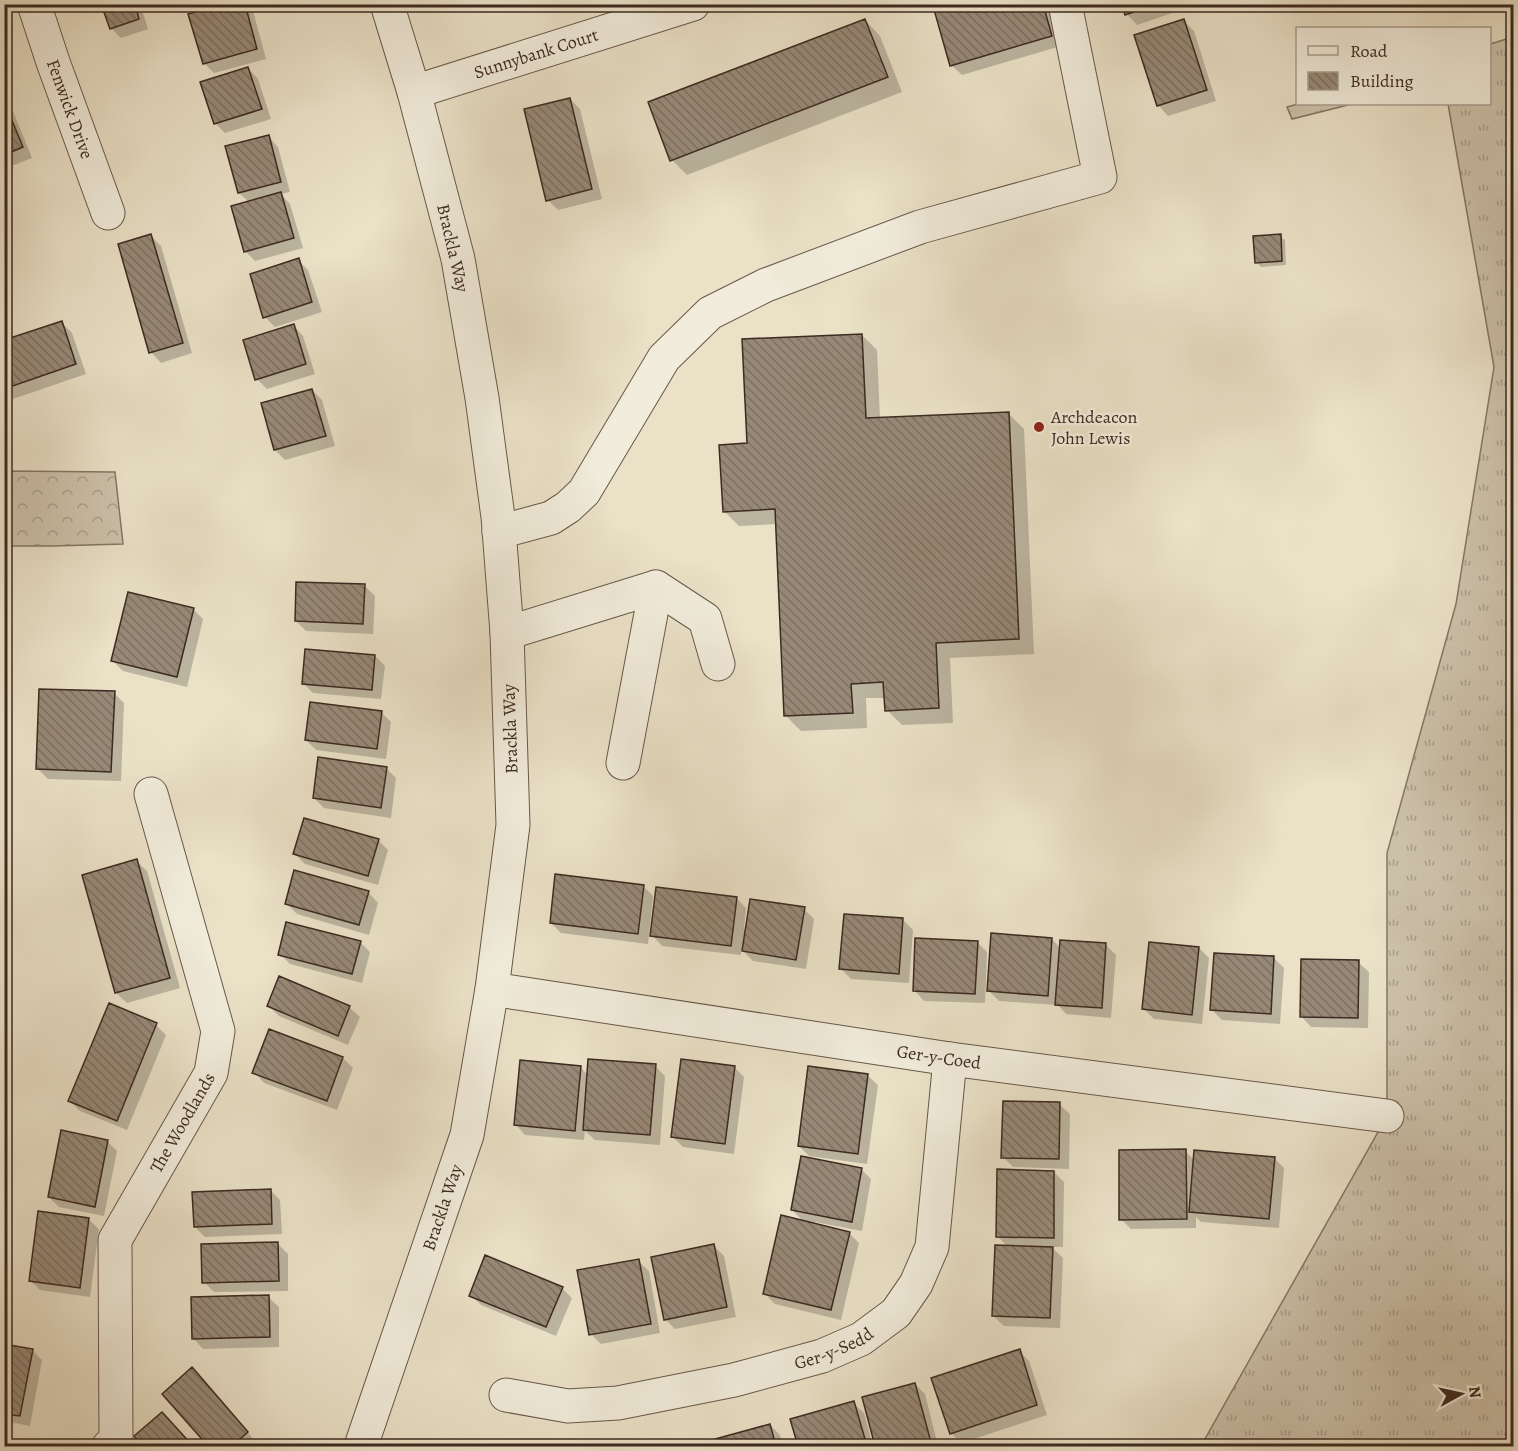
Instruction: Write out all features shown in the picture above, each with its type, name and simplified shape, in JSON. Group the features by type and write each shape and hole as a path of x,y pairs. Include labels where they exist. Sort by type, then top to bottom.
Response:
{"street":[{"name":"Fenwick Drive","path":"34,4 108,213"},
{"name":"Brackla Way","path":"361,1446 467,1134 492,989 513,825 507,633 499,532 482,398 458,259 414,92 387,4"},
{"name":"Sunnybank Court","path":"414,92 655,10 693,4"},
{"path":"499,532 551,518 568,507 584,492 664,358 710,313 766,285 920,227 1100,177 1065,4"},
{"path":"507,633 656,587"},
{"path":"656,587 705,619 718,664"},
{"path":"623,763 656,587"},
{"name":"The Woodlands","path":"109,1446 116,1441 115,1240 211,1073 219,1031 151,794"},
{"name":"Ger-y-Coed","path":"492,989 950,1059 1386,1116"},
{"name":"Ger-y-Sedd","path":"506,1395 568,1406 618,1403 734,1380 822,1356 870,1333 896,1313 916,1284 932,1247 950,1059"}],"green space":[{"path":"1513,37 1513,1446 1201,1446 1387,1116 1387,853 1456,604 1494,367 1448,105 1491,105 1491,44"},
{"path":"1296,105 1348,105 1292,119 1287,107"},
{"path":"5,471 115,472 123,544 5,546"}],"building":[{"path":"101,4 135,4 139,19 110,29"},
{"path":"223,4 245,4 257,49 203,64 188,14"},
{"path":"938,4 1043,4 1052,36 950,66 933,6"},
{"path":"1122,4 1158,4 1125,15"},
{"path":"865,19 888,77 670,161 648,102"},
{"path":"1184,19 1207,90 1157,106 1134,35"},
{"path":"248,67 262,109 214,124 200,82"},
{"path":"570,98 592,189 546,201 524,109"},
{"path":"4,101 23,147 4,155"},
{"path":"269,135 281,182 238,193 225,146"},
{"path":"281,192 294,238 244,252 231,206"},
{"path":"151,234 183,343 149,353 118,244"},
{"path":"1281,234 1282,261 1255,263 1253,236"},
{"path":"299,258 312,302 263,318 250,274"},
{"path":"62,321 76,364 4,389 4,340"},
{"path":"294,324 306,364 255,380 243,340"},
{"path":"862,334 866,418 1009,412 1019,639 936,643 939,708 885,711 883,682 851,684 853,713 784,716 775,509 723,512 719,445 747,443 742,339"},
{"path":"312,389 326,436 274,450 261,403"},
{"path":"296,582 365,584 363,624 295,621"},
{"path":"128,592 194,608 177,677 111,661"},
{"path":"305,649 375,655 372,690 302,684"},
{"path":"39,689 115,691 111,772 36,769"},
{"path":"310,702 382,711 377,749 305,740"},
{"path":"318,757 387,767 381,808 313,798"},
{"path":"304,818 379,839 368,876 293,854"},
{"path":"137,859 170,978 115,993 82,875"},
{"path":"294,870 369,891 359,925 285,904"},
{"path":"555,874 644,885 638,934 550,923"},
{"path":"656,887 737,897 731,946 650,936"},
{"path":"750,899 805,907 796,960 742,951"},
{"path":"844,914 903,918 899,974 839,969"},
{"path":"286,922 361,941 352,974 278,955"},
{"path":"991,933 1052,938 1048,996 987,991"},
{"path":"915,938 978,941 975,994 913,991"},
{"path":"1060,940 1106,943 1102,1008 1055,1005"},
{"path":"1149,942 1199,947 1192,1015 1142,1009"},
{"path":"1214,953 1274,956 1271,1014 1210,1010"},
{"path":"1301,959 1359,960 1358,1018 1300,1017"},
{"path":"279,976 350,1006 338,1036 267,1006"},
{"path":"109,1003 157,1023 117,1121 68,1101"},
{"path":"269,1029 343,1057 327,1101 252,1073"},
{"path":"588,1059 656,1064 650,1135 583,1130"},
{"path":"681,1059 735,1066 725,1144 671,1137"},
{"path":"520,1060 581,1066 575,1131 514,1125"},
{"path":"808,1066 868,1074 858,1154 798,1146"},
{"path":"1003,1101 1060,1102 1059,1159 1001,1158"},
{"path":"61,1130 108,1140 95,1207 48,1197"},
{"path":"1186,1149 1187,1219 1119,1220 1119,1150"},
{"path":"1194,1150 1275,1157 1269,1219 1189,1212"},
{"path":"801,1156 862,1168 852,1222 791,1210"},
{"path":"997,1169 1054,1171 1054,1238 996,1237"},
{"path":"271,1189 272,1224 194,1227 192,1192"},
{"path":"38,1211 89,1218 80,1288 29,1281"},
{"path":"781,1215 850,1232 831,1310 763,1294"},
{"path":"278,1242 279,1281 202,1283 201,1244"},
{"path":"714,1244 727,1307 664,1320 651,1257"},
{"path":"995,1245 1053,1247 1050,1318 992,1316"},
{"path":"485,1255 563,1287 546,1327 469,1296"},
{"path":"639,1259 651,1324 589,1335 577,1270"},
{"path":"269,1295 270,1337 192,1339 191,1297"},
{"path":"4,1344 33,1349 20,1416 4,1414"},
{"path":"1020,1349 1037,1405 950,1434 931,1378"},
{"path":"192,1367 248,1432 232,1446 208,1446 162,1394"},
{"path":"915,1383 932,1446 875,1446 862,1397"},
{"path":"854,1401 867,1446 798,1446 790,1419"},
{"path":"162,1412 193,1446 143,1446 134,1436"},
{"path":"770,1424 776,1446 717,1446 715,1439"}],"place":[{"name":"Archdeacon John Lewis","path":"1039,427"}]}
